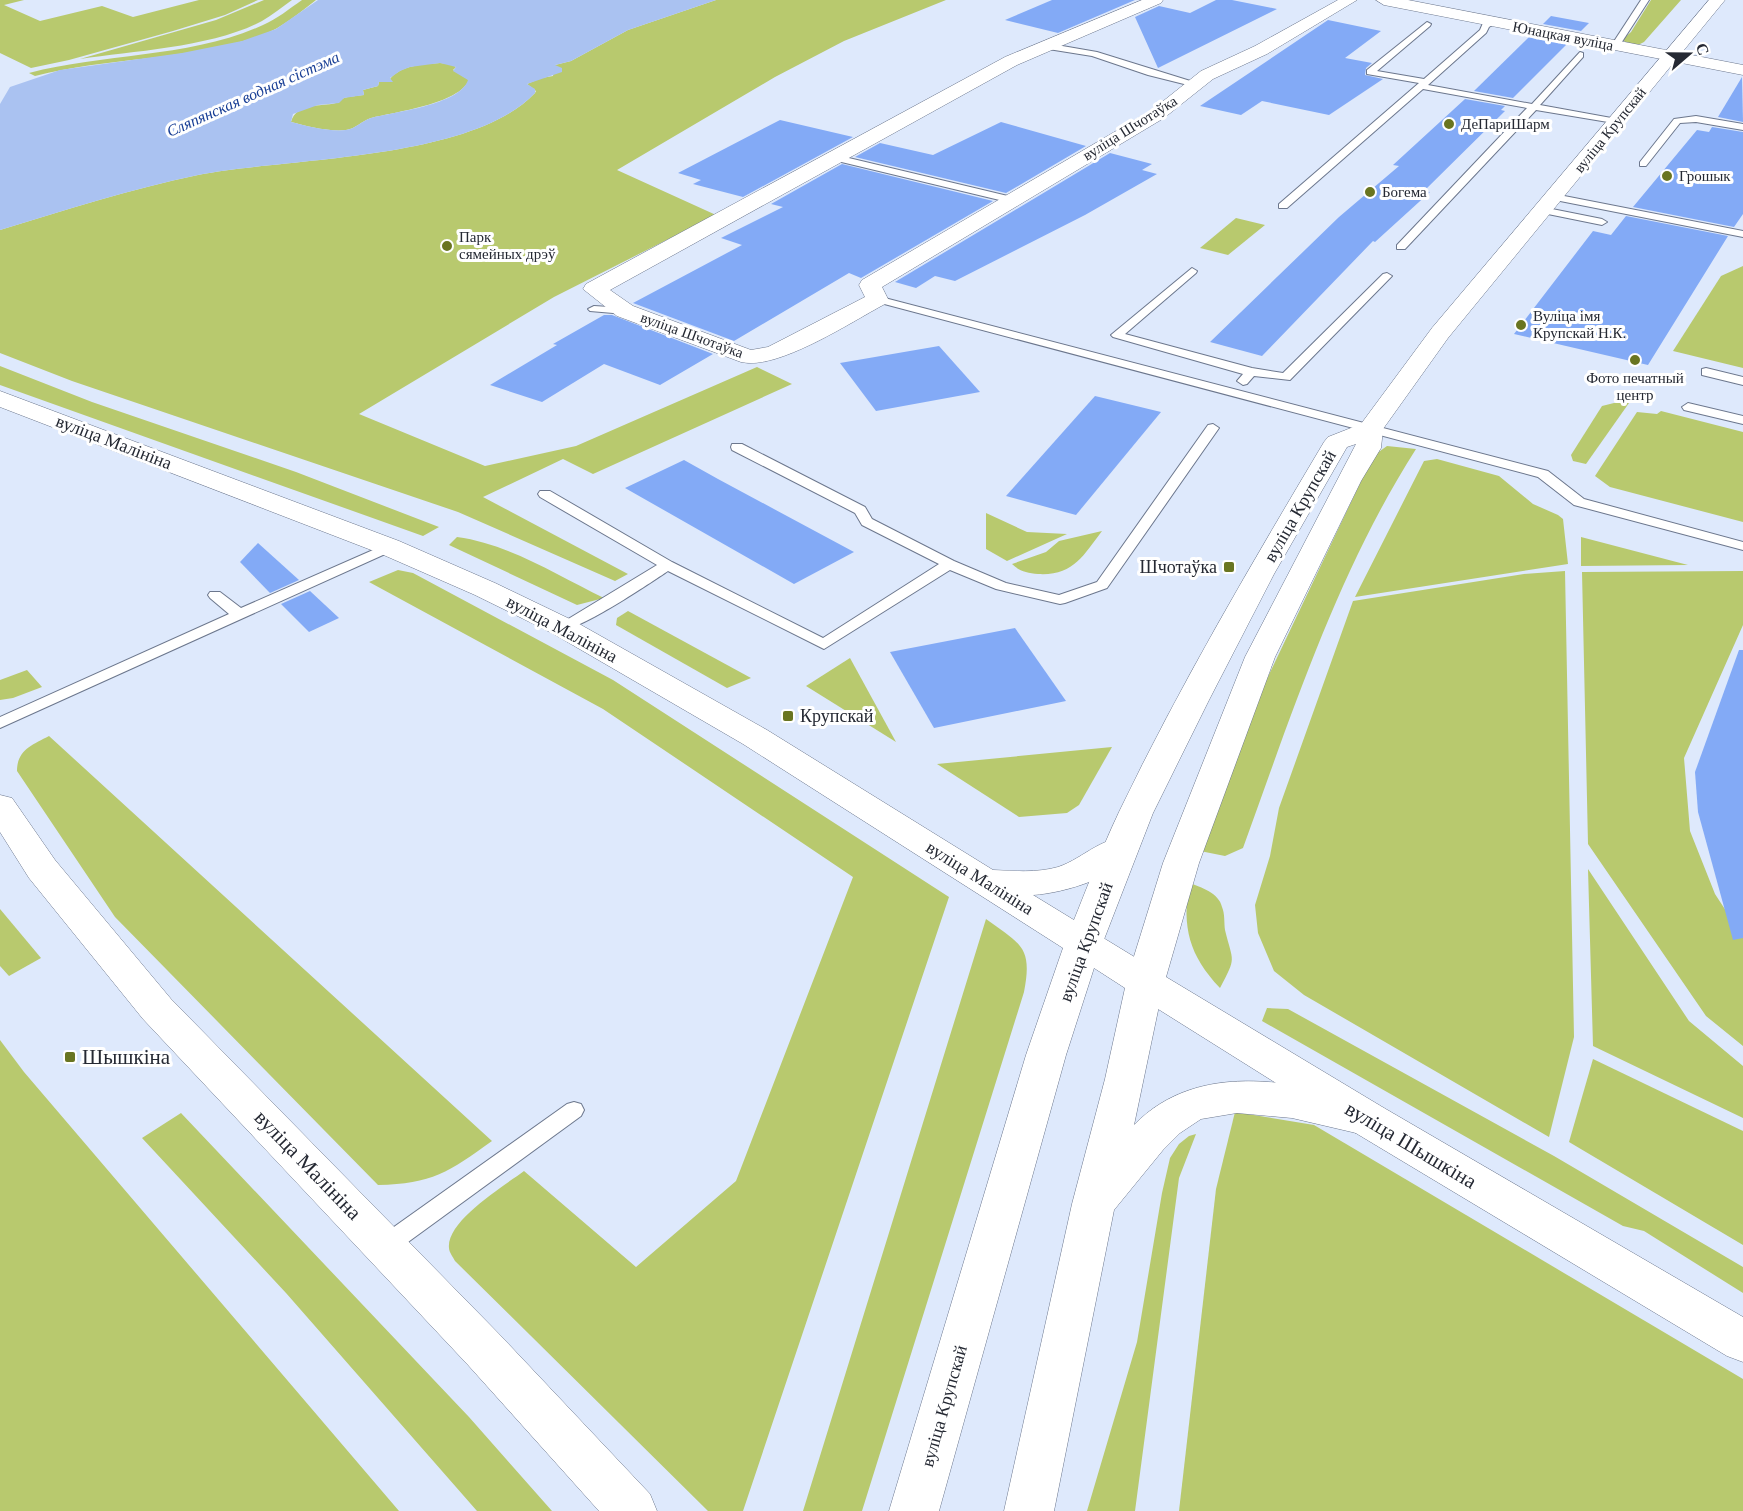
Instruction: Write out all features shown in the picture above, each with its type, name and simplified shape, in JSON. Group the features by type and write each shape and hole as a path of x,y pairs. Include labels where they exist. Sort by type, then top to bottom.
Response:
{"street":[{"name":"вуліца Шчотаўка","path":"1155,0 1045,46 953,91 723,220 594,289 626,311 749,357 774,353 877,299 870,285 1158,114 1207,75 1261,50 1348,0"},
{"name":"Юнацкая вуліца","path":"1384,0 1743,70"},
{"name":"вуліца Крупскай","path":"1029,1511 1094,1204 1125,1079 1145,982 1181,863 1260,657 1348,481 1368,448 1370,429 1434,341 1717,0"},
{"name":"вуліца Малініна","path":"0,398 389,547 485,589 563,627 755,737 1084,942"},
{"name":"вуліца Крупскай","path":"914,1511 1046,1055 1084,942 1121,848 1193,699 1260,574 1337,442 1370,429"},
{"name":"вуліца Малініна","path":"0,806 42,869 157,1009 385,1246 632,1511"},
{"path":"985,882 1022,884 1056,882 1075,876 1121,848"},
{"name":"вуліца Шышкіна","path":"1084,942 1218,1029 1743,1341"},
{"path":"1094,1204 1164,1122 1192,1105 1235,1096 1288,1101 1369,1120"}],"lane":[{"path":"1615,46 1645,0"},
{"path":"1283,206 1492,22"},
{"path":"1427,24 1370,72 1617,122"},
{"path":"1045,46 1094,54 1151,73 1196,84"},
{"path":"1401,247 1534,107 1580,55"},
{"path":"1643,164 1677,122 1696,119 1743,127"},
{"path":"832,157 1012,200"},
{"path":"1548,204 1602,222"},
{"path":"1548,204 1743,234"},
{"path":"1192,271 1117,335 1251,372 1286,377 1387,276"},
{"path":"877,299 1543,474 1579,502 1743,546"},
{"path":"594,309 626,311"},
{"path":"1233,393 1251,372"},
{"path":"1706,372 1743,381"},
{"path":"1688,407 1743,420"},
{"path":"737,447 860,510 867,522 949,564 1001,586 1060,600 1102,585 1213,428"},
{"path":"545,494 667,565 824,644 949,564"},
{"path":"0,723 389,547"},
{"path":"563,627 616,598 667,565"},
{"path":"214,595 240,615"},
{"path":"385,1246 574,1110"}],"green space":[{"path":"0,0 24,0 4,5 40,21 102,6 133,17 199,0 258,0 225,15 173,31 69,60 31,68 0,53"},
{"path":"264,0 292,0 262,21 221,37 173,47 80,59 216,20"},
{"path":"302,0 316,0 276,28 235,43 207,50 92,65 35,76 29,73 207,44 263,25"},
{"path":"716,0 946,0 844,41 775,77 617,170 716,215 554,297 359,414 485,466 576,446 757,367 792,384 593,474 563,459 483,497 628,574 615,581 458,512 72,381 0,353 0,230 123,193 198,175 376,153 424,144 468,132 506,115 535,93 536,91 527,84 553,76 555,65 571,61 628,30"},
{"path":"1651,0 1681,0 1644,42 1638,45 1625,42 1623,39 1631,32"},
{"path":"440,63 451,64 456,67 453,70 469,80 463,88 440,101 371,118 346,130 311,127 291,122 298,111 304,108 336,103 351,96 364,95 363,90 378,86 379,82 392,82 390,79 395,74 406,68"},
{"path":"1236,218 1265,225 1228,255 1200,248"},
{"path":"1743,266 1743,368 1673,351 1721,276"},
{"path":"0,366 92,402 296,472 439,527 423,536 0,385"},
{"path":"1629,403 1586,464 1573,461 1571,455 1602,406"},
{"path":"1661,411 1743,432 1743,522 1610,487 1595,476 1637,412 1657,414"},
{"path":"1387,446 1416,449 1388,496 1340,593 1299,695 1243,848 1225,856 1200,851 1264,685 1373,456"},
{"path":"1437,459 1499,476 1533,504 1563,519 1568,564 1355,597 1424,461"},
{"path":"986,513 1027,532 1067,534 1007,561 986,549"},
{"path":"1102,531 1076,563 1060,572 1030,573 1012,564 1046,552 1059,541"},
{"path":"457,537 514,553 604,598 577,605 449,545"},
{"path":"1581,537 1688,565 1581,566"},
{"path":"398,570 413,573 613,680 949,897 743,1511 708,1511 455,1261 449,1250 451,1238 466,1216 524,1171 636,1267 736,1181 853,877 603,709 369,582"},
{"path":"1565,571 1574,1037 1549,1137 1304,995 1274,971 1258,933 1255,905 1270,856 1279,808 1353,601 1524,574"},
{"path":"1743,571 1743,625 1684,758 1690,831 1715,894 1743,937 1743,1046 1706,1016 1588,844 1582,572"},
{"path":"628,611 751,678 727,688 616,625 617,618"},
{"path":"850,658 896,742 806,686"},
{"path":"27,670 42,687 13,698 0,700 0,680"},
{"path":"49,736 492,1141 464,1161 439,1174 413,1182 378,1185 115,917 17,771 23,753 31,745"},
{"path":"1112,747 1079,805 1067,813 1019,817 937,764"},
{"path":"1588,869 1689,1021 1743,1066 1743,1118 1593,1046"},
{"path":"1189,883 1213,894 1223,910 1232,959 1220,988 1201,964 1190,940 1187,914"},
{"path":"0,909 41,958 9,976 0,966"},
{"path":"986,919 1008,934 1025,955 1027,965 1024,992 862,1511 803,1511"},
{"path":"1267,1008 1288,1009 1554,1156 1743,1267 1743,1293 1644,1231 1623,1226 1262,1021"},
{"path":"0,1040 24,1072 399,1511 0,1511"},
{"path":"1593,1059 1743,1131 1743,1245 1569,1142"},
{"path":"1235,1112 1314,1125 1743,1379 1743,1511 1179,1511 1216,1189"},
{"path":"181,1113 469,1417 552,1511 477,1511 286,1293 142,1138"},
{"path":"1196,1134 1179,1178 1135,1511 1087,1511 1137,1342 1170,1158 1179,1144 1189,1136"}],"water":[{"name":"Сляпянская водная сістэма","path":"318,0 716,0 628,30 571,61 555,65 562,68 562,72 527,84 535,89 535,93 506,115 468,132 424,144 376,153 198,175 123,193 0,230 0,104 10,87 60,70 182,53 242,41 276,29","holes":["440,63 456,67 453,71 468,80 453,96 440,101 371,118 346,130 311,127 291,122 293,114 318,105 339,103 344,98 364,95 363,90 378,86 379,82 393,82 390,78 410,67"]}],"building":[{"path":"1052,0 1135,0 1058,33 1005,20"},
{"path":"1216,0 1232,0 1277,9 1158,68 1135,17 1159,6 1190,13"},
{"path":"1551,16 1589,23 1581,31 1543,24"},
{"path":"1328,20 1381,31 1345,58 1372,63 1366,68 1365,75 1383,79 1329,115 1262,101 1241,115 1200,106"},
{"path":"1530,36 1568,43 1513,98 1474,91"},
{"path":"1742,77 1743,122 1718,117"},
{"path":"1465,99 1505,106 1501,110 1505,111 1424,191 1430,192 1375,242 1373,241 1262,356 1210,342 1339,217 1399,166 1393,165"},
{"path":"780,120 853,137 743,197 693,184 701,180 678,173"},
{"path":"1001,122 1086,146 1006,193 855,157 880,143 933,155"},
{"path":"1712,127 1743,132 1743,214 1734,227 1633,207 1697,130 1709,132"},
{"path":"1110,153 1152,164 1142,170 1157,174 1085,215 955,281 935,276 916,288 895,282"},
{"path":"842,164 993,201 861,278 849,273 734,341 633,303 742,245 721,238 783,207 771,204"},
{"path":"1626,216 1728,236 1648,365 1514,334 1593,231 1611,235"},
{"path":"604,315 612,315 713,354 660,385 604,364 542,402 490,385 557,345 553,344"},
{"path":"939,346 980,392 876,411 840,363"},
{"path":"1095,396 1161,412 1076,515 1006,496"},
{"path":"684,460 854,552 794,584 625,488"},
{"path":"258,543 299,580 270,593 240,562"},
{"path":"310,591 339,618 309,632 281,604"},
{"path":"1015,628 1066,701 934,728 890,652"},
{"path":"1739,650 1743,650 1743,938 1733,940 1698,812 1695,772"}],"place":[{"name":"ДеПариШарм","path":"1449,124"},
{"name":"Грошык","path":"1667,176"},
{"name":"Богема","path":"1370,192"},
{"name":"Парк сямейных дрэў","path":"447,246"},
{"name":"Вуліца імя Крупскай Н.К.","path":"1521,325"},
{"name":"Фото печатный центр","path":"1635,360"},
{"name":"Шчотаўка","path":"1229,567"},
{"name":"Крупскай","path":"788,716"},
{"name":"Шышкіна","path":"70,1057"}]}
